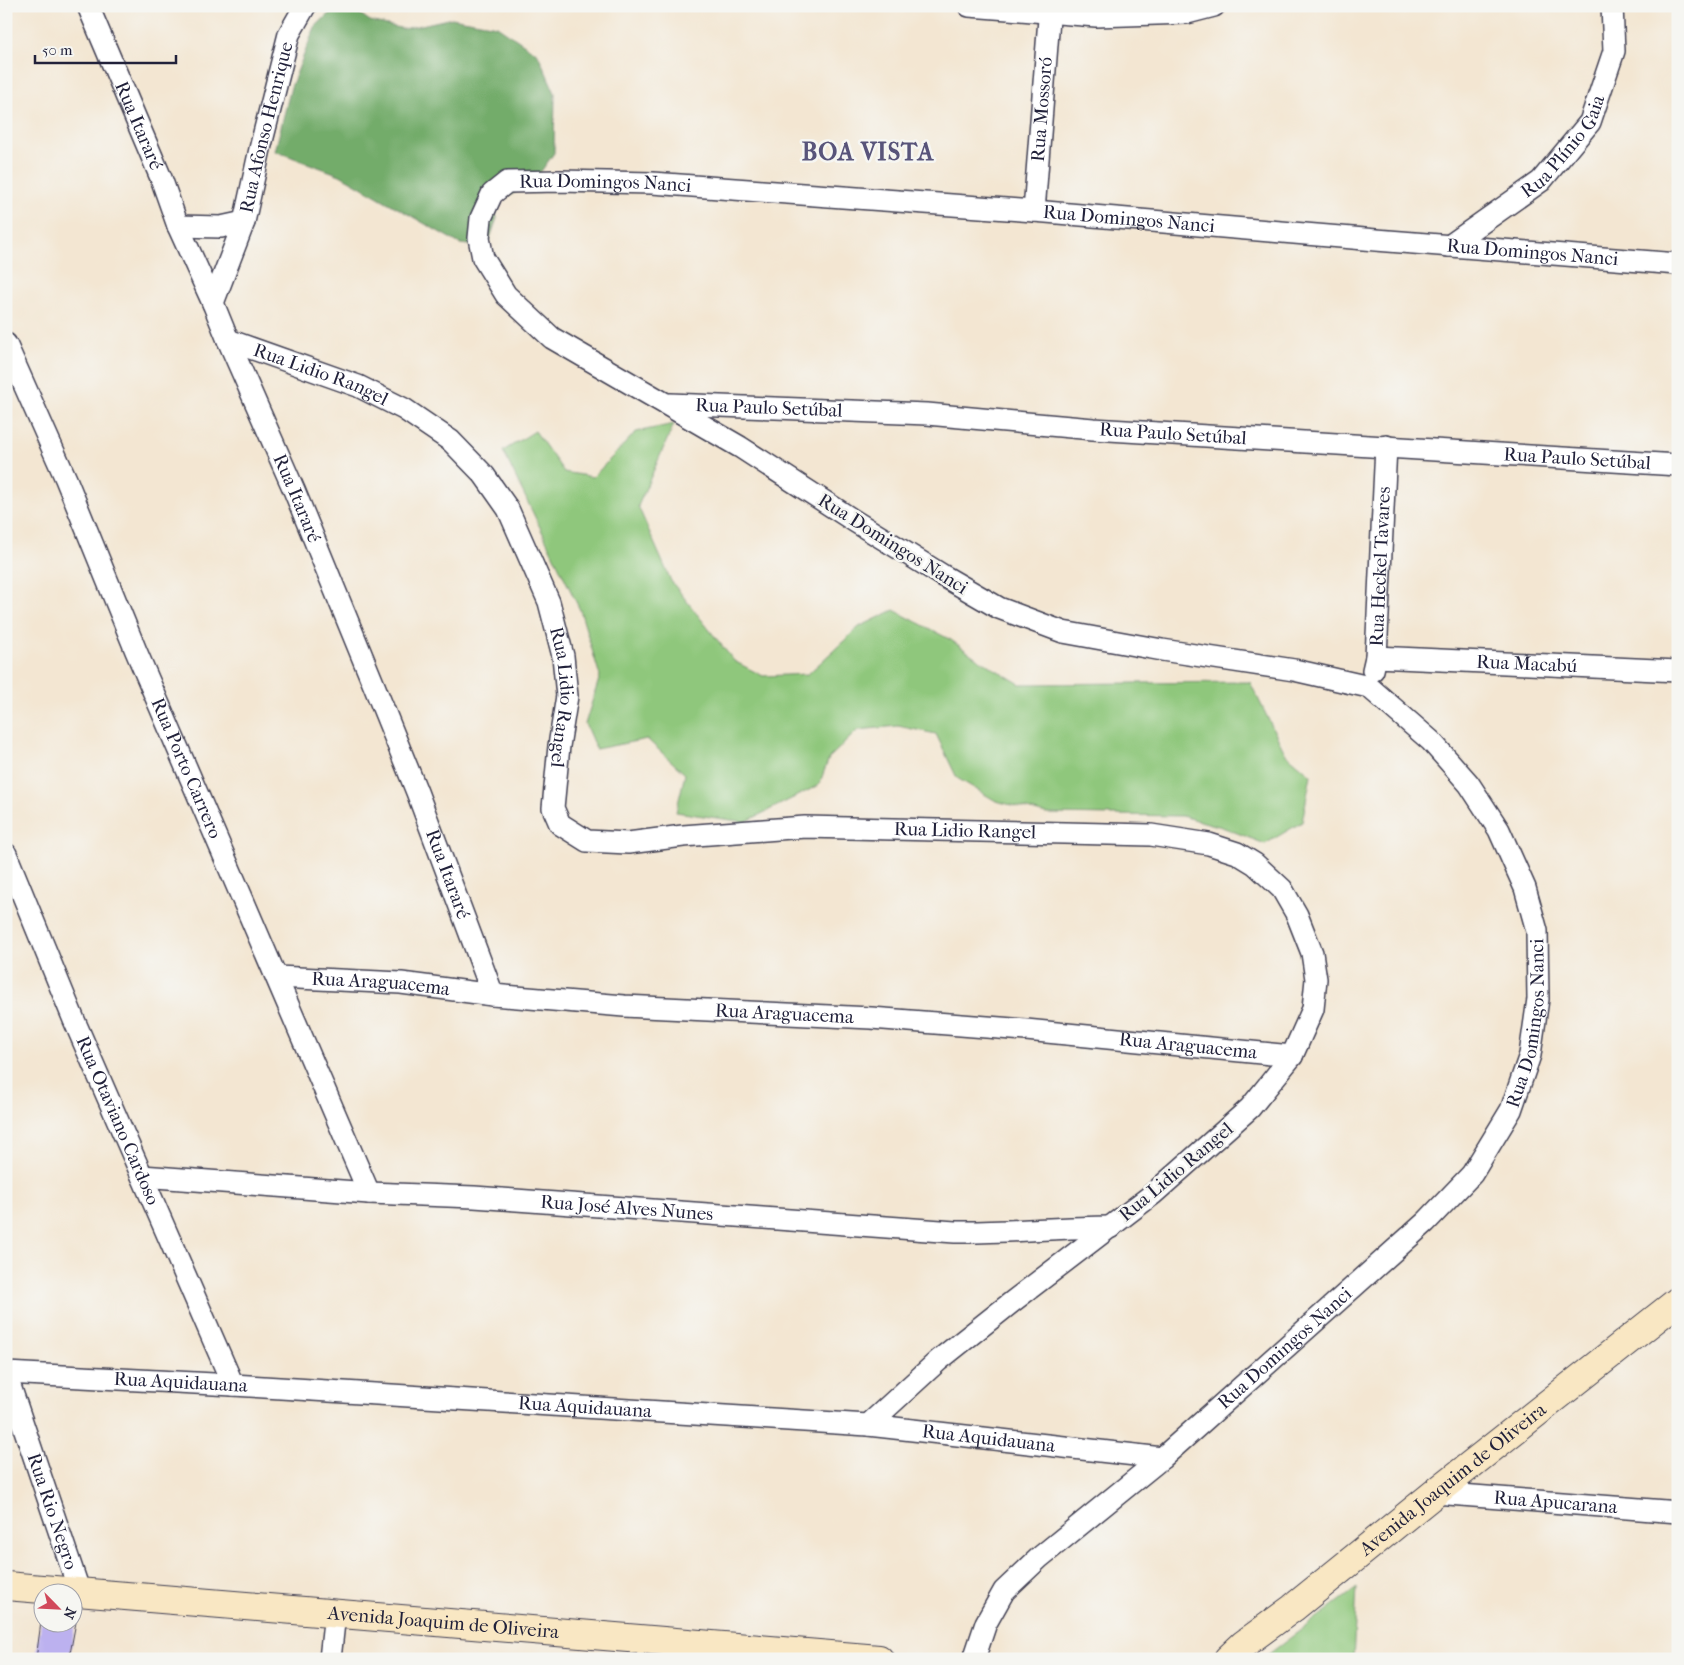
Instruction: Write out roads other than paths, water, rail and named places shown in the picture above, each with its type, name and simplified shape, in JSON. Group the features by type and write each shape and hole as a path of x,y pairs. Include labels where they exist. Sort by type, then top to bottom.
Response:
{"main road":[{"name":"Avenida Joaquim de Oliveira","path":"1228,1659 1244,1644 1293,1608 1435,1493 1674,1307"},
{"name":"Avenida Joaquim de Oliveira","path":"6,1586 32,1588"},
{"name":"Avenida Joaquim de Oliveira","path":"82,1592 879,1659"}],"street":[{"name":"Rua Itararé","path":"88,6 161,178 178,226 294,490 420,802 492,995"},
{"name":"Rua Afonso Henrique","path":"213,303 244,222 289,34 305,6"},
{"path":"969,6 1050,9 1096,16 1187,13 1214,6"},
{"name":"Rua Plínio Gaia","path":"1448,246 1542,181 1590,122 1614,51 1612,6"},
{"name":"Rua Mossoró","path":"1034,211 1050,9"},
{"name":"Rua Domingos Nanci","path":"974,1659 986,1624 1004,1591 1039,1558 1162,1458 1426,1222 1472,1174 1511,1110 1530,1055 1538,999 1537,931 1525,888 1499,830 1469,784 1431,741 1370,687 1294,670 1162,650 1063,632 998,608 856,522 740,447 552,338 506,295 483,258 479,238 481,218 492,194 507,182 560,181 652,184 1034,211 1678,264"},
{"name":"Rua Afonso Henrique","path":"178,226 221,227 244,222"},
{"name":"Rua Lidio Rangel","path":"228,340 344,380 404,409 451,441 484,475 508,509 550,602 563,656 567,696 553,808 560,824 586,841 628,843 683,836 804,827 1024,833 1088,832 1151,835 1209,844 1237,853 1255,864 1282,889 1297,915 1312,953 1316,979 1313,1009 1292,1056 1250,1108 1153,1194 939,1360 868,1425"},
{"name":"Rua Porto Carrero","path":"6,344 66,479 136,651 369,1193"},
{"name":"Rua Paulo Setúbal","path":"667,404 927,414 1094,429 1678,465"},
{"name":"Rua Heckel Tavares","path":"1370,687 1376,657 1386,446"},
{"name":"Rua Macabú","path":"1376,657 1678,671"},
{"name":"Rua Otaviano Cardoso","path":"6,854 74,1020 233,1385"},
{"name":"Rua Araguacema","path":"277,977 402,983 492,995 624,1006 880,1019 1036,1031 1292,1056"},
{"name":"Rua José Alves Nunes","path":"142,1176 369,1193 474,1197 955,1232 998,1233 1062,1227 1111,1227"},
{"name":"Rua Aquidauana","path":"6,1373 233,1385 868,1425 1162,1458"},
{"name":"Rua Rio Negro","path":"6,1373 77,1582"},
{"name":"Rua Apucarana","path":"1435,1493 1678,1512"},
{"path":"330,1659 335,1612"}],"district":[{"name":"BOA VISTA","path":"868,152"}]}
